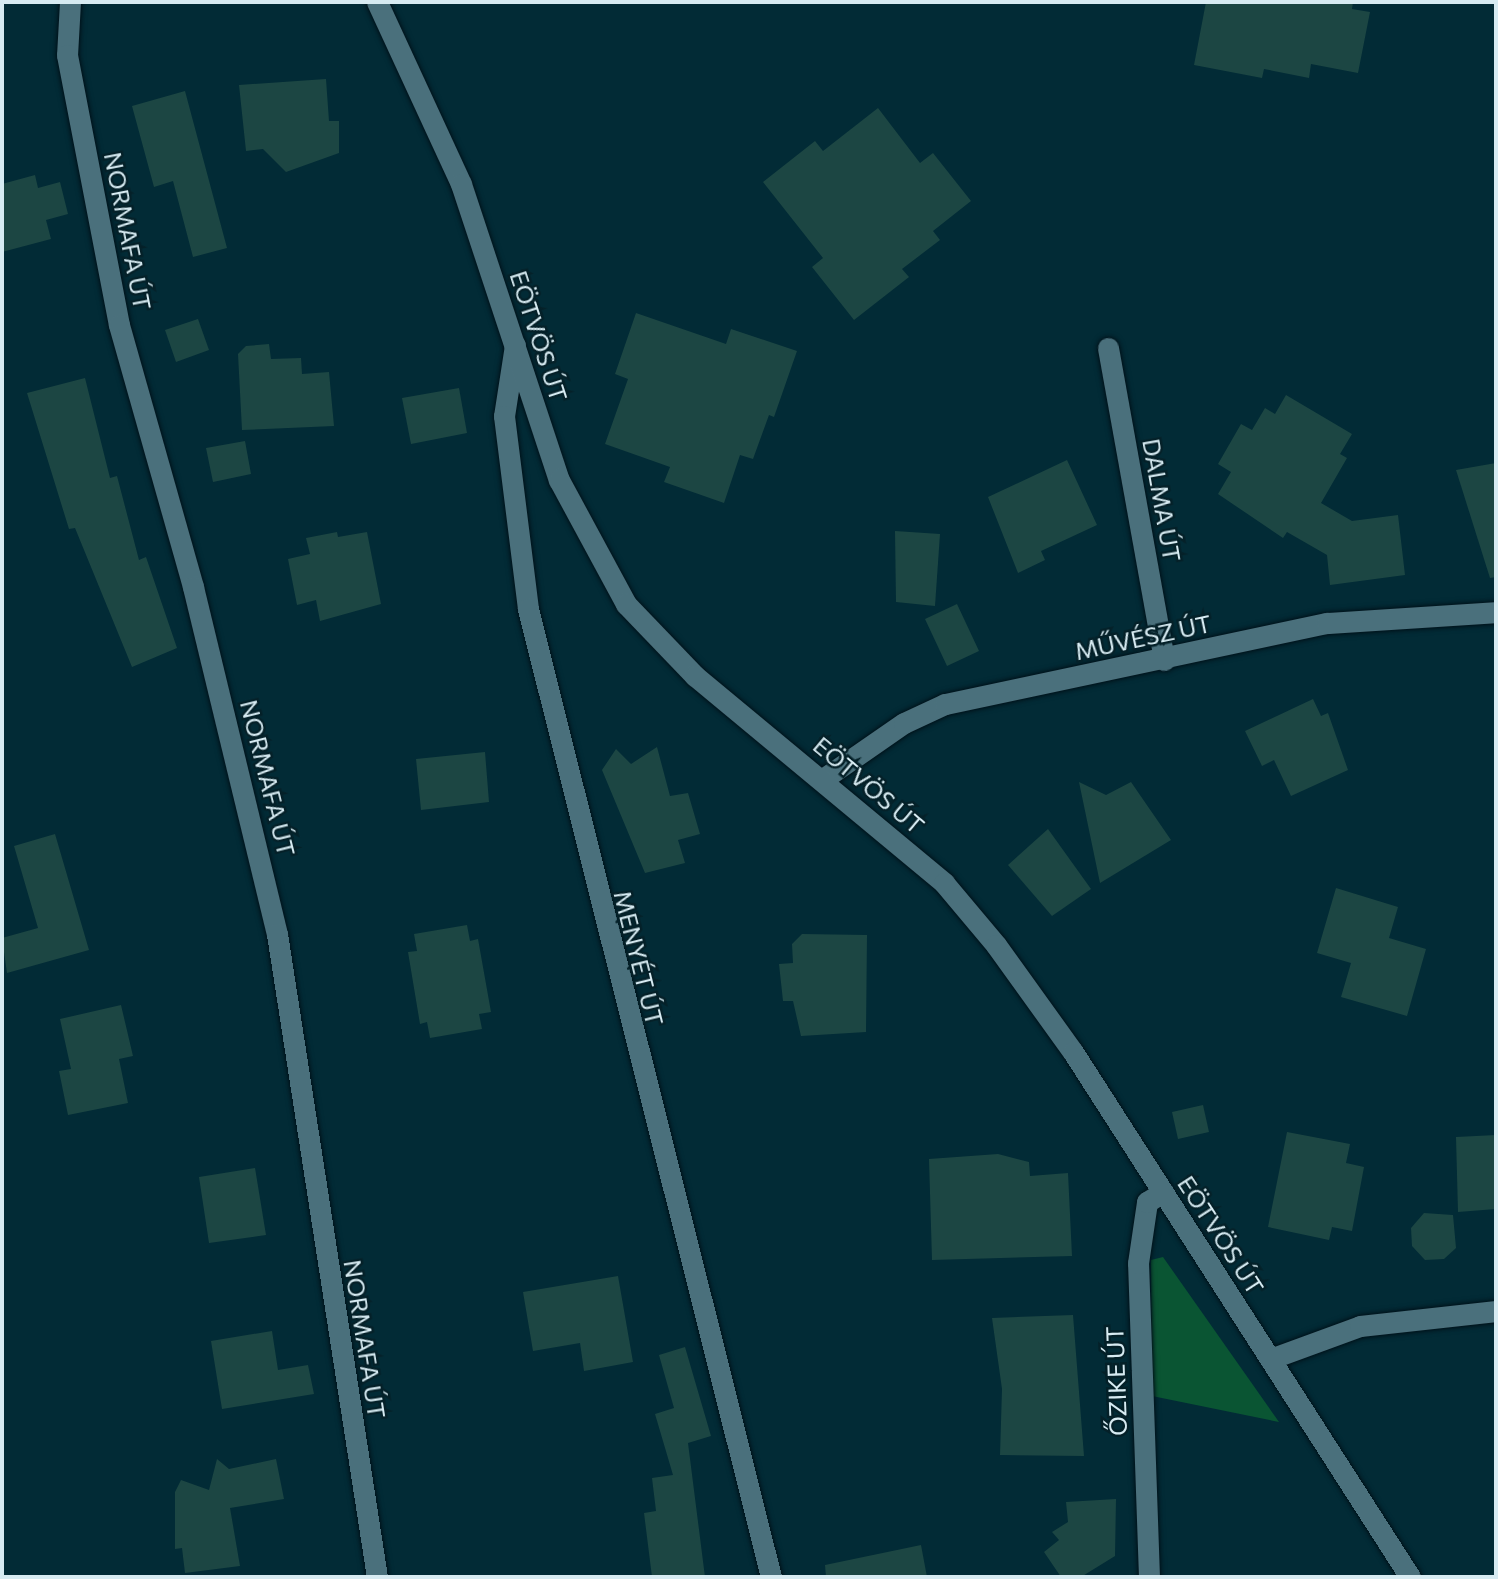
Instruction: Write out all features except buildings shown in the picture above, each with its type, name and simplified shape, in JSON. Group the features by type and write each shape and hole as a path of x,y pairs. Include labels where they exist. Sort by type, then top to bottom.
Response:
{"street":[{"name":"NORMAFA ÚT","path":"70,2 67,55 119,325 193,587 277,934 377,1577"},
{"name":"EÖTVÖS ÚT","path":"377,2 461,184 559,480 626,604 695,676 944,883 996,944 1163,1192 1410,1577"},
{"name":"MENYÉT ÚT","path":"515,345 504,416 528,609 771,1577"},
{"name":"DALMA ÚT","path":"1108,348 1164,660"},
{"name":"MŰVÉSZ ÚT","path":"822,779 904,723 946,704 1164,660 1327,623 1496,612"},
{"name":"ŐZIKE ÚT","path":"1149,1577 1138,1263 1147,1202 1163,1192"},
{"path":"1270,1359 1360,1326 1496,1311"}],"green space":[{"path":"1163,1257 1279,1422 1152,1396 1151,1260"}]}
